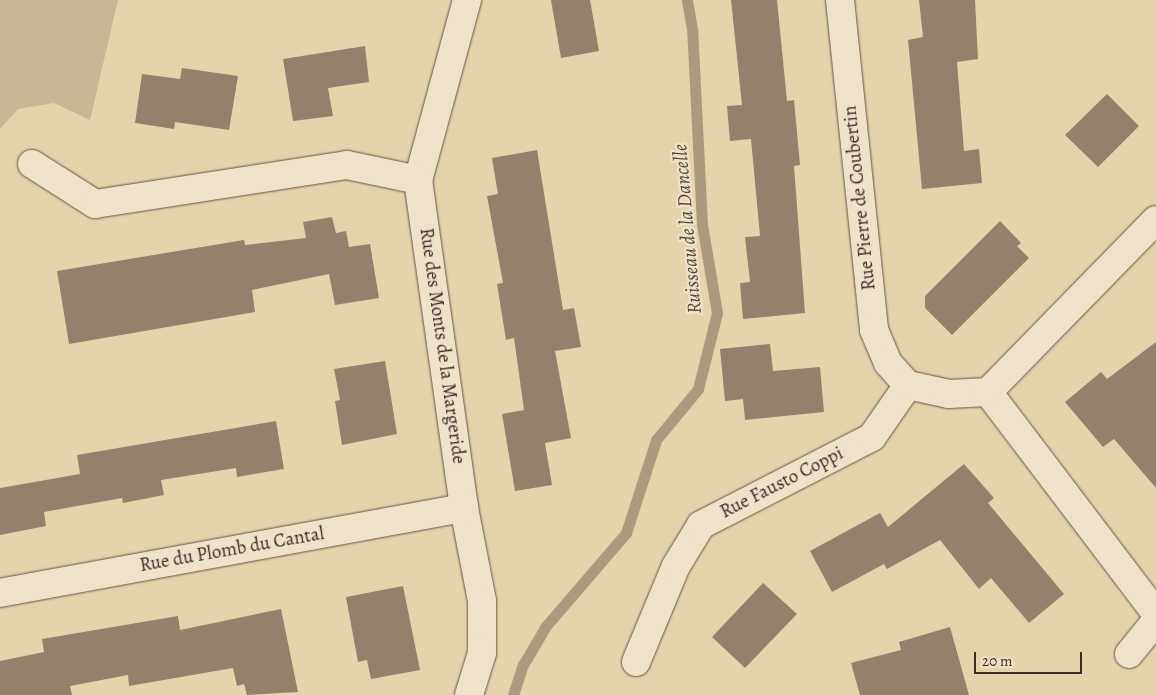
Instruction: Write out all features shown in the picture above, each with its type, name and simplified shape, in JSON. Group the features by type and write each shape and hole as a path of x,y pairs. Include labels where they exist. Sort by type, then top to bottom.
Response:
{"street":[{"name":"Rue des Monts de la Margeride","path":"468,0 418,180 464,508 482,601 482,653 469,695"},
{"name":"Rue Pierre de Coubertin","path":"840,0 874,330 888,363 908,385"},
{"path":"32,164 95,204 347,165 418,180"},
{"path":"908,385 949,394 988,392 1156,220"},
{"name":"Rue Fausto Coppi","path":"636,662 676,566 701,525 872,437 908,385"},
{"path":"988,392 1156,614"},
{"name":"Rue du Plomb du Cantal","path":"0,593 464,508"},
{"path":"1129,654 1156,621"}],"shaded area":[{"path":"0,0 118,0 90,120 54,103 18,109 0,129"}],"building":[{"path":"551,0 590,0 599,51 561,58"},
{"path":"731,0 777,0 787,101 794,100 800,165 794,166 805,313 743,319 740,283 750,282 745,237 760,236 751,139 730,141 727,106 742,105"},
{"path":"919,0 975,0 978,59 957,62 964,151 979,149 982,183 922,189 908,40 923,37"},
{"path":"365,46 369,82 328,88 333,116 293,121 283,59"},
{"path":"182,68 238,76 229,130 175,122 174,129 135,123 142,74 180,79"},
{"path":"1107,94 1139,126 1098,167 1065,135"},
{"path":"537,150 563,310 574,308 581,347 555,351 571,438 545,443 552,485 515,491 502,414 524,410 514,338 506,340 497,284 503,283 487,196 498,194 492,158"},
{"path":"332,217 336,233 346,231 349,247 370,244 379,298 335,305 329,274 252,290 255,312 69,344 57,271 244,240 245,245 306,238 303,222"},
{"path":"1000,221 1021,243 1017,246 1029,258 952,335 925,308 925,296"},
{"path":"1156,342 1156,488 1114,439 1103,447 1065,402 1101,372 1107,379"},
{"path":"770,344 773,371 820,367 824,412 745,420 743,399 725,401 720,349"},
{"path":"385,361 397,434 342,445 335,401 340,400 334,369"},
{"path":"276,421 284,469 237,477 236,468 161,480 164,495 123,503 122,498 44,512 46,526 0,535 0,488 80,474 77,455"},
{"path":"964,464 994,498 988,503 1064,594 1029,623 991,578 979,589 940,540 887,569 884,564 832,592 810,551 880,513 888,527"},
{"path":"763,583 797,614 745,668 712,637"},
{"path":"403,586 420,670 371,679 367,660 358,662 346,597"},
{"path":"281,609 298,692 247,695 244,684 237,686 233,668 129,686 128,675 70,686 72,695 0,695 0,661 44,652 42,639 178,616 180,630"},
{"path":"950,627 969,695 860,695 851,663 901,650 899,642"}],"waterway":[{"name":"Ruisseau de la Dancelle","path":"513,695 523,665 546,626 626,533 656,440 698,389 717,313 702,224 692,29 687,0"}]}
